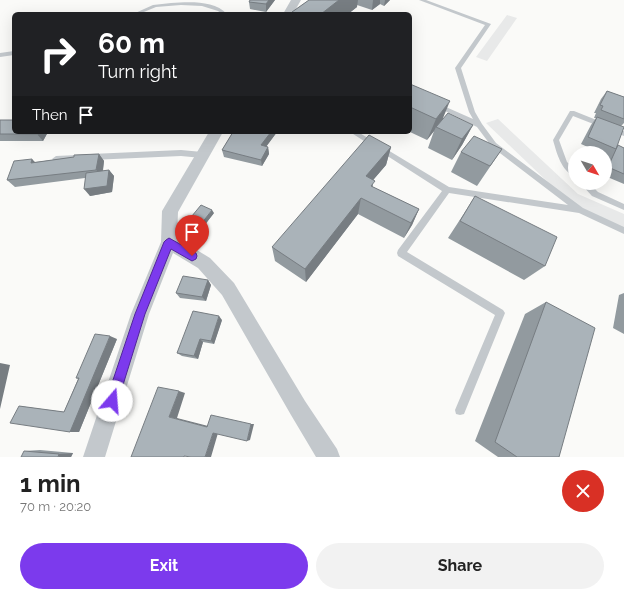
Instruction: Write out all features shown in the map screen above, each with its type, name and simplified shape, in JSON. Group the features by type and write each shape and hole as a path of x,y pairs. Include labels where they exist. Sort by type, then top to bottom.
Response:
{"street":[{"path":"289,12 296,0"},
{"path":"94,457 140,314 169,242 170,212 215,134"},
{"path":"169,242 204,263 228,289 298,408 329,457"}],"lane":[{"path":"421,0 488,24 458,68 472,112 479,125 494,145 580,210 624,231"},
{"path":"139,12 155,6 177,4 212,7 223,12"},
{"path":"0,55 12,53"},
{"path":"432,102 479,125"},
{"path":"568,167 564,163 556,140 572,114 624,134"},
{"path":"356,134 448,190 580,210"},
{"path":"56,159 181,153 202,155"},
{"path":"448,190 401,253 500,313 460,410"},
{"path":"591,190 595,194 624,207"}],"shaded area":[{"path":"507,15 517,18 487,61 476,57"},
{"path":"498,119 568,185 568,190 574,190 578,194 624,214 624,229 574,207 486,123"}],"building":[{"path":"250,0 269,0 266,4 249,2"},
{"path":"309,0 339,0 324,12 292,12"},
{"path":"412,85 450,101 436,119 412,108"},
{"path":"607,91 624,97 624,119 601,110 603,106 600,105"},
{"path":"448,113 473,125 462,139 436,127"},
{"path":"597,117 624,127 616,149 588,137"},
{"path":"0,120 12,120 12,134 0,134"},
{"path":"232,134 269,134 261,145 268,147 261,160 222,150"},
{"path":"369,135 391,147 366,176 375,181 371,186 419,209 411,223 361,198 305,269 272,247"},
{"path":"474,136 502,149 490,166 461,152"},
{"path":"618,145 624,148 624,174 612,169 612,158"},
{"path":"99,154 96,170 7,180 14,161 32,159 31,163 74,157 74,155"},
{"path":"109,170 107,186 84,189 86,173"},
{"path":"475,196 557,237 545,266 460,221"},
{"path":"201,205 212,210 198,228 187,222"},
{"path":"183,276 208,280 202,297 176,293"},
{"path":"546,302 595,328 559,457 517,457 495,442"},
{"path":"193,311 219,316 211,341 200,339 194,356 177,353"},
{"path":"95,334 110,336 70,432 10,423 19,406 64,412 79,378 76,378"},
{"path":"158,387 179,391 169,417 207,427 211,415 251,424 247,441 213,433 205,457 131,457"},
{"path":"24,451 59,454 58,457 21,457"}],"route":[{"path":"112,401 140,314 169,242 192,256"}]}
